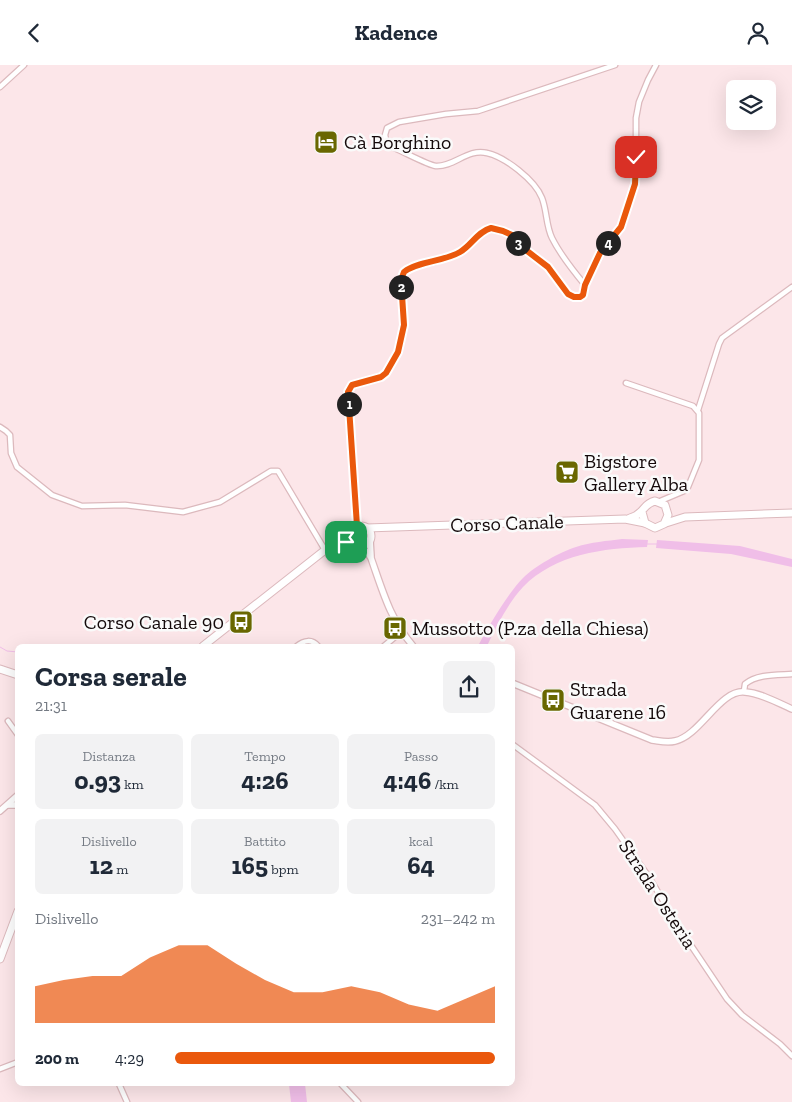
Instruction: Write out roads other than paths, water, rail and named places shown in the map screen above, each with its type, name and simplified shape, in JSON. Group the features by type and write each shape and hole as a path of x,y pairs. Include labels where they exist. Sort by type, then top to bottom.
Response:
{"main road":[{"name":"Corso Canale","path":"625,519 638,515 648,504 658,501 668,510 685,517"},
{"path":"666,523 668,510"},
{"path":"642,512 645,523"},
{"name":"Corso Canale","path":"367,528 625,519 645,523 655,528 685,517 792,513"},
{"path":"206,644 355,527 362,525 370,532 371,559"},
{"path":"353,542 351,534 355,527"},
{"name":"Corso Canale","path":"370,539 390,527"},
{"path":"360,546 366,544 370,539"},
{"path":"325,550 342,542 353,542 364,549 371,559 392,617 411,644"},
{"path":"0,669 15,674"},
{"path":"515,684 652,739 665,742 676,741 685,737 723,701 744,691 792,709"},
{"path":"0,811 15,798"},
{"path":"8,805 15,805"},
{"path":"0,959 15,919"}],"street":[{"path":"0,87 24,65"},
{"path":"585,285 552,239 542,196 524,175 498,157 487,153 476,152 438,166 429,165 387,145 385,135 387,128 398,122 478,111 615,65"},
{"path":"355,527 348,392 352,385 381,377 386,373 398,352 404,325 401,280 404,272 410,267 435,262 460,252 477,236 491,228 512,235 518,244 548,267 568,294 574,297 583,295 585,285 600,253 621,227 630,201 635,184 636,118 639,102 656,65"},
{"path":"658,501 684,491 699,464 698,410 722,338 792,287"},
{"path":"626,383 698,410"},
{"path":"0,427 10,435 10,453 17,467 52,495 82,506 125,505 183,512 220,502 271,471 278,471 325,550"},
{"path":"668,510 672,495"},
{"path":"386,644 401,632"},
{"path":"301,644 306,641 312,641 316,644"},
{"path":"744,691 745,684 750,680 792,674"},
{"path":"8,721 15,731"},
{"name":"Strada Osteria","path":"515,746 595,805 615,829 649,877 680,929 727,999 742,1015 780,1044 792,1056"},
{"path":"0,1069 15,1063"},
{"path":"120,1086 127,1102"},
{"path":"343,1086 358,1102"}],"waterway":[{"path":"647,544 658,544"},
{"path":"0,647 7,651 15,652"}],"place":[{"name":"Cà Borghino","path":"326,142"},
{"name":"Bigstore Gallery Alba","path":"567,472"},
{"name":"Corso Canale 90","path":"241,622"},
{"name":"Mussotto (P.za della Chiesa)","path":"395,628"},
{"name":"Strada Guarene 16","path":"553,700"}]}
